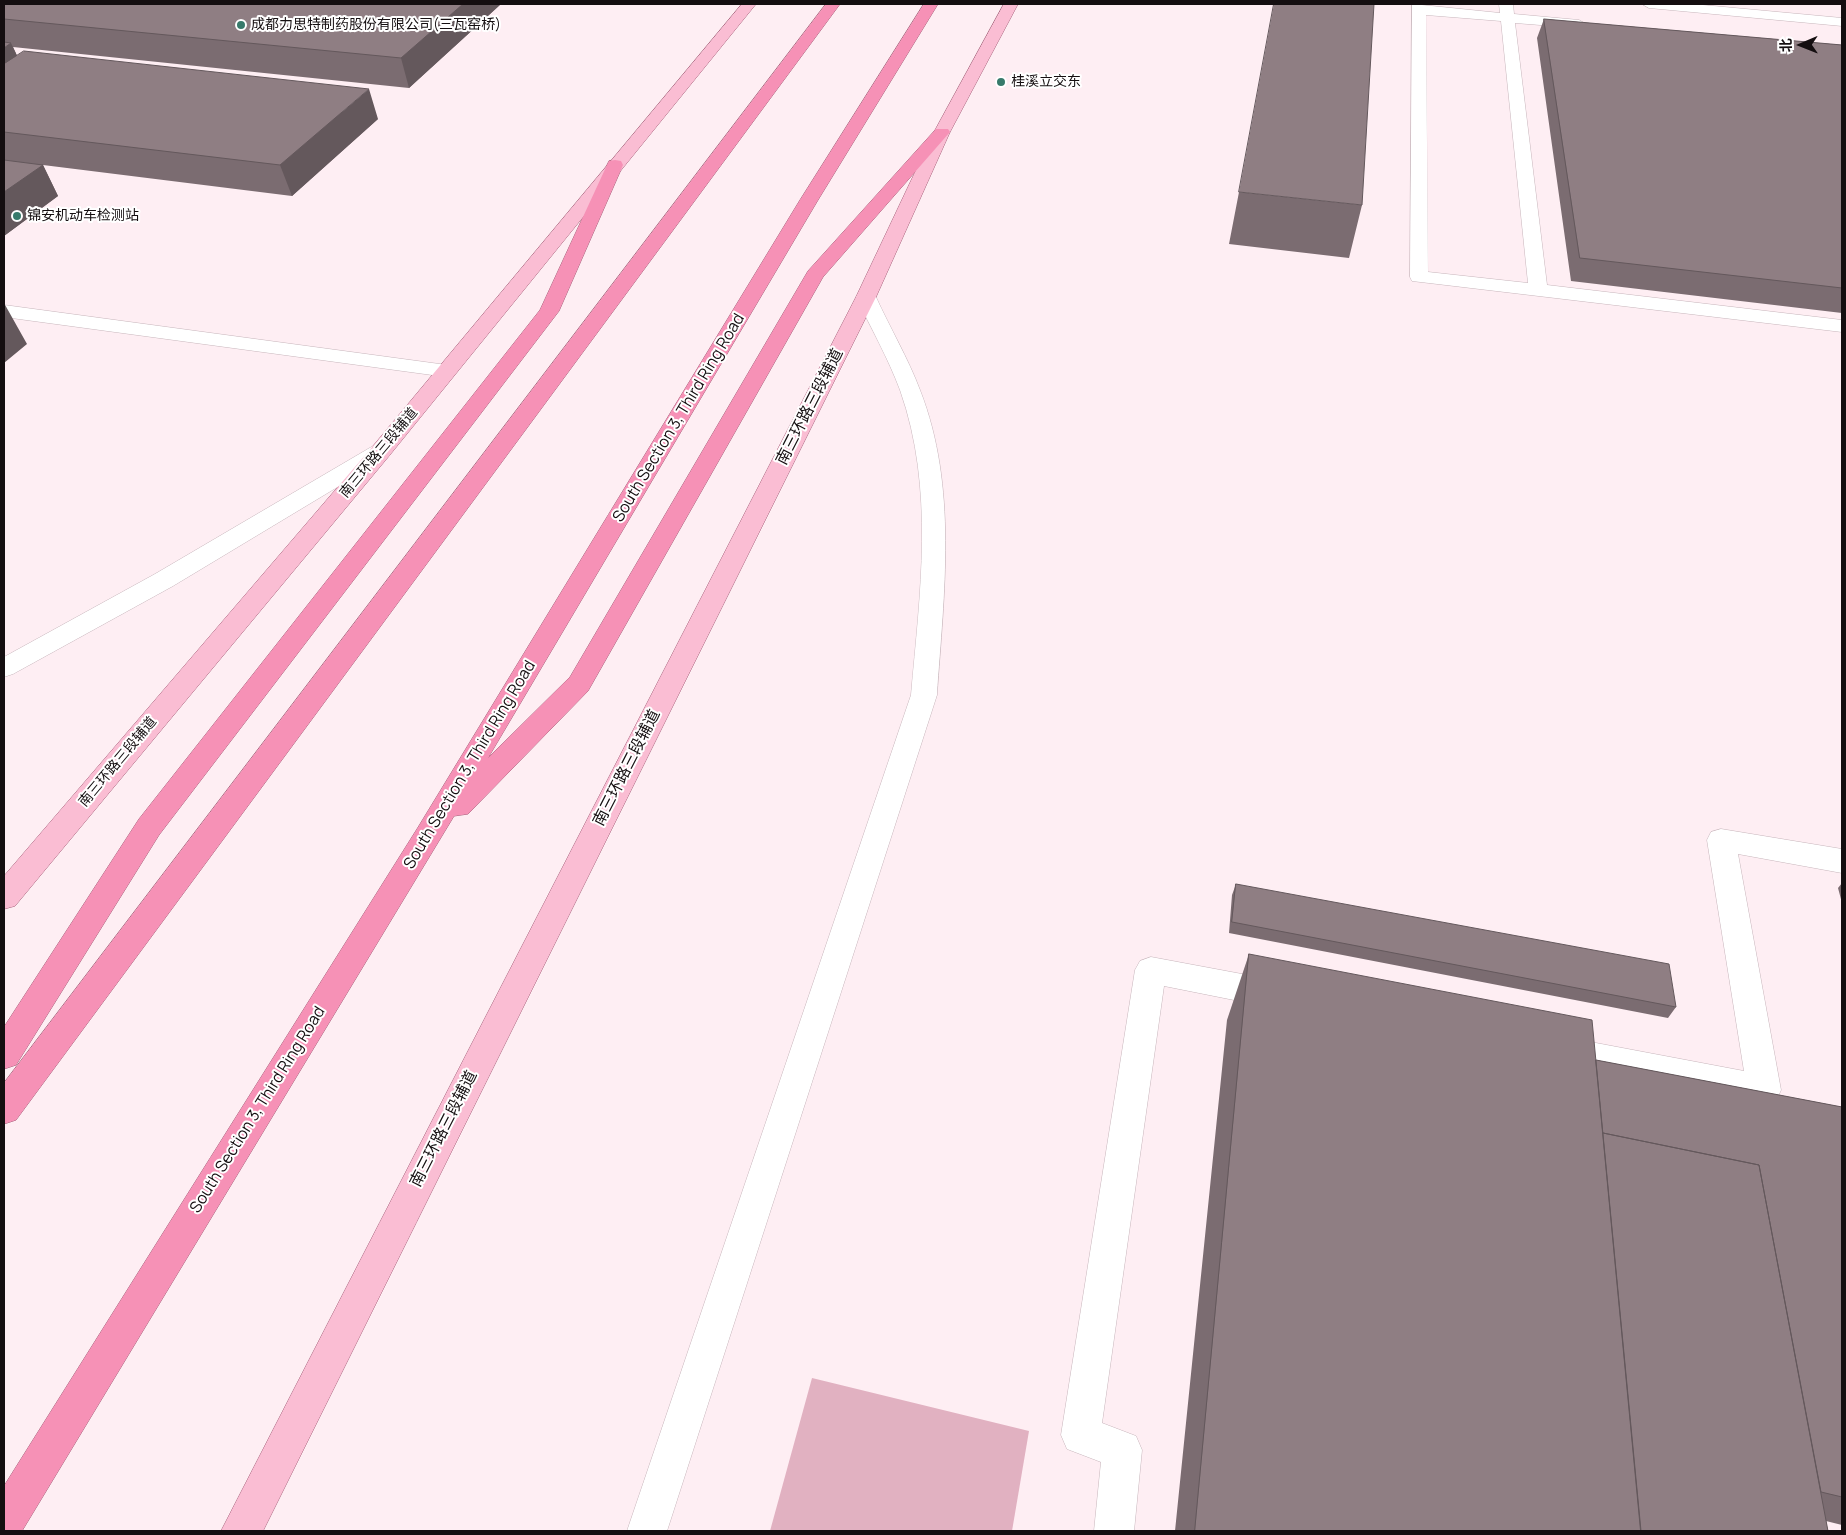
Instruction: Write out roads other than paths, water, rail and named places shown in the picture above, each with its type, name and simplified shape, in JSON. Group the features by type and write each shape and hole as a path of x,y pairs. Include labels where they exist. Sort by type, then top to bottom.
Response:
{"highway":[{"path":"4,1109 833,4"},
{"name":"South Section 3, Third Ring Road","path":"4,1522 427,837 809,200 931,4"},
{"path":"427,837 579,684 815,275 942,132"},
{"path":"4,1055 149,827 549,311 616,165"}],"main road":[{"name":"南三环路三段辅道","path":"4,897 381,451 749,4"},
{"name":"南三环路三段辅道","path":"240,1531 866,297 942,132 1011,4"}],"street":[{"path":"1649,4 1842,22"},
{"path":"1596,26 1507,11 1419,7 1419,277 1842,326"},
{"path":"1507,11 1538,290"},
{"path":"646,1531 924,695 935,558 930,465 910,390 866,297"},
{"path":"4,311 447,371"},
{"path":"4,668 164,580 381,451"},
{"path":"1531,1044 1764,1090 1721,840 1842,861"},
{"path":"1114,1531 1122,1450 1081,1436 1152,970 1307,1001"}],"place":[{"name":"成都力思特制药股份有限公司(三瓦窑桥)","path":"241,25"},
{"name":"桂溪立交东","path":"1001,82"},
{"name":"锦安机动车检测站","path":"17,216"}]}
